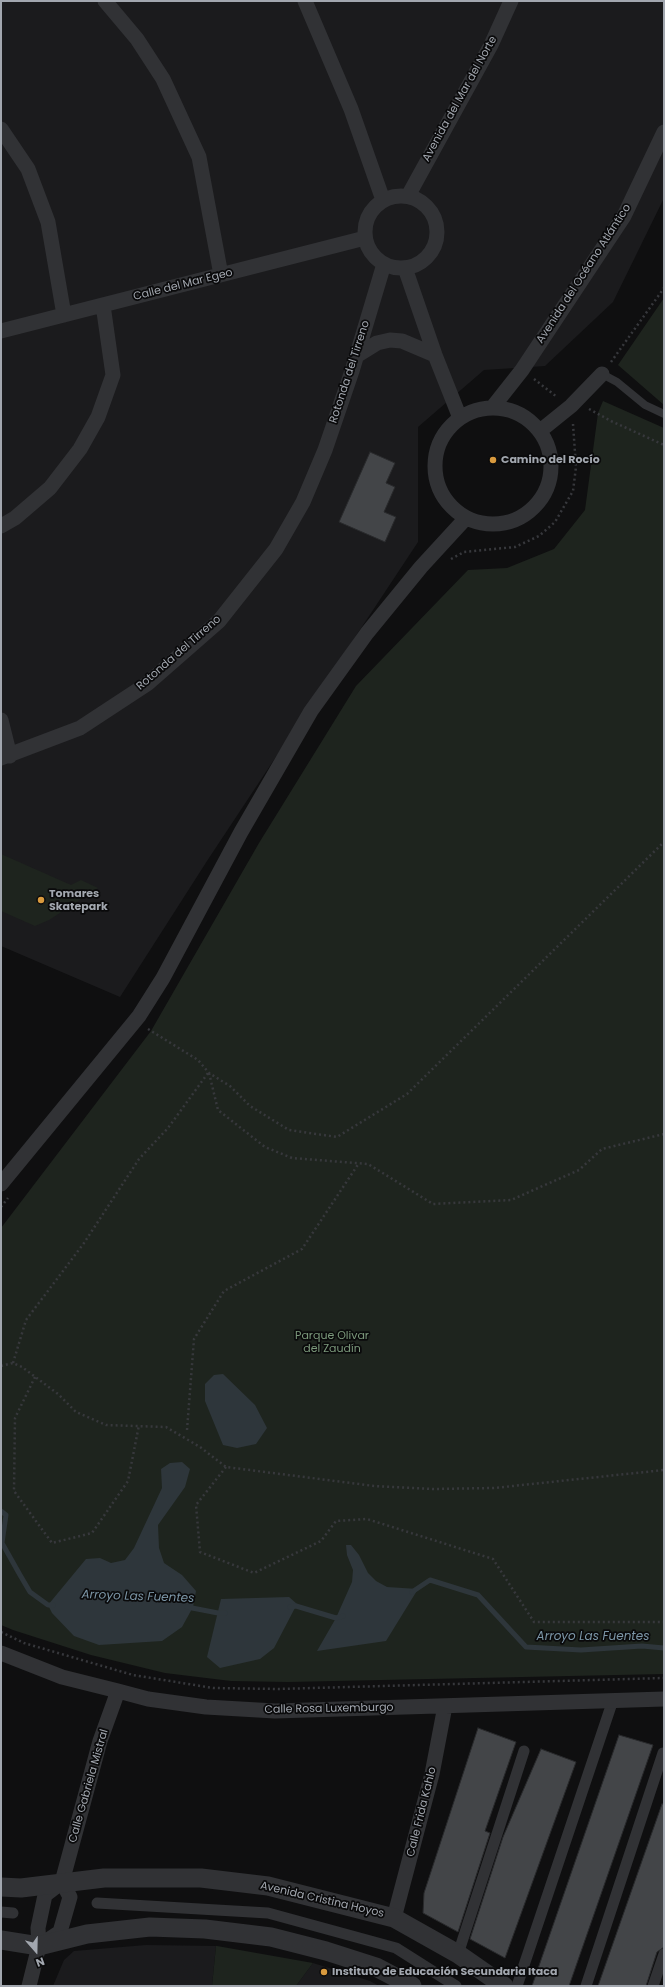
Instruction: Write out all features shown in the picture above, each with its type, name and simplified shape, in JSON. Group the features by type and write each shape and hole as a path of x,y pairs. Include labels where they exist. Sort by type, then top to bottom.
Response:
{"street":[{"path":"104,1 138,38 163,79 199,157 221,275"},
{"path":"305,1 351,109 383,200"},
{"name":"Avenida del Mar del Norte","path":"408,196 491,45 511,1"},
{"path":"1,129 28,169 48,222 64,315"},
{"name":"Avenida del Océano Atlántico","path":"492,408 522,370 624,216 664,132"},
{"path":"395,196 408,196 418,200 428,207 434,216 437,227 437,239 433,249 426,259 416,265 405,268 394,268 375,258 369,249 365,238 365,227 368,216 374,207 383,200 395,196"},
{"name":"Calle del Mar Egeo","path":"1,331 365,238"},
{"name":"Rotonda del Tirreno","path":"6,757 80,728 147,684 219,621 276,549 303,502 325,450 384,264"},
{"path":"405,268 435,355 460,418"},
{"path":"1,526 15,518 50,488 80,449 98,417 113,375 103,305"},
{"path":"356,356 377,343 390,340 402,341 435,355"},
{"path":"540,431 569,407 602,374"},
{"path":"492,408 510,410 527,418 540,431 548,446 552,464 550,481 543,497 536,506 517,520 500,524 483,524 466,518 452,508 442,495 436,479 434,462 438,445 447,430 460,418 475,411 492,408"},
{"path":"6,1189 139,1016 163,978 241,832 311,711 367,633 421,567 466,518"},
{"path":"1,720 6,757"},
{"name":"Calle Rosa Luxemburgo","path":"1,1653 62,1677 148,1699 206,1707 276,1711 664,1699"},
{"name":"Calle Gabriela Mistral","path":"62,1882 100,1740 118,1691"},
{"path":"517,1986 613,1700"},
{"name":"Calle Frida Kahlo","path":"394,1918 432,1774 445,1706"},
{"path":"458,1954 524,1751"},
{"path":"586,1986 663,1753"},
{"name":"Avenida Cristina Hoyos","path":"1,1887 21,1888 104,1878 202,1878 268,1886 394,1918 458,1954 504,1986"},
{"path":"29,1986 39,1946 38,1928 44,1896 62,1882 70,1897 60,1932 39,1946"},
{"path":"96,1903 268,1913 396,1948 456,1986"},
{"path":"1,1912 13,1913"},
{"path":"1,1940 39,1946 87,1934 150,1927 205,1929 271,1937 326,1951 376,1967 412,1986"},
{"path":"653,1986 664,1954"}],"lane":[{"path":"602,374 617,382 645,405 664,414"}],"path":[{"path":"602,374 664,288"},
{"path":"451,560 464,552 515,547 538,536 556,522 572,491 576,467 574,426 569,407 522,370"},
{"path":"569,407 586,407 664,445"},
{"path":"145,1027 198,1060 208,1073 230,1086 250,1106 290,1130 337,1137 407,1094 664,842"},
{"path":"208,1073 218,1110 265,1147 292,1158 368,1164 434,1204 511,1200 579,1170 602,1149 664,1134"},
{"path":"13,1363 26,1320 84,1243 139,1159 168,1128 208,1073"},
{"path":"187,1430 194,1339 224,1291 302,1249 360,1163"},
{"path":"1,1207 6,1189"},
{"path":"1,1366 13,1363 22,1367 58,1394 76,1412 106,1425 166,1427 200,1447 226,1467 374,1486 433,1489 494,1488 664,1470"},
{"path":"35,1377 15,1418 14,1491 52,1543 92,1533 128,1481 139,1425"},
{"path":"226,1467 196,1505 200,1552 254,1573 320,1541 336,1520 367,1519 493,1559 534,1622 664,1622"},
{"path":"1,1632 24,1643 133,1675 213,1688 278,1689 664,1678"}],"shaded area":[{"path":"1,1 664,1 664,198 613,302 545,366 484,370 418,427 418,542 207,861 120,997 1,946"},
{"path":"146,1945 216,1946 212,1986 53,1986 64,1960 74,1951"},
{"name":"Instituto de Educación Secundaria Itaca","path":"313,1963 370,1981 379,1986 296,1986"}],"green space":[{"path":"664,298 664,405 618,365"},
{"name":"Parque Olivar del Zaudín","path":"603,401 664,428 664,1674 288,1682 231,1681 165,1673 91,1655 1,1625 1,1228 151,1031 259,843 356,686 468,570 507,568 554,549 585,510 598,413"},
{"name":"Tomares Skatepark","path":"1,854 71,885 81,880 98,888 49,920 35,926 1,911"},
{"path":"216,1946 313,1963 296,1986 212,1986"}],"water":[{"path":"223,1374 255,1405 267,1428 256,1444 237,1448 223,1445 205,1401 205,1384 214,1375"},
{"path":"182,1462 190,1469 185,1487 158,1525 159,1548 164,1563 182,1575 196,1591 193,1607 182,1627 162,1641 99,1645 74,1636 52,1613 48,1605 86,1559 100,1558 111,1563 125,1560 134,1548 162,1488 161,1469 170,1463"},
{"path":"346,1545 351,1545 359,1555 368,1573 376,1581 387,1587 418,1589 386,1641 317,1651 336,1618 352,1582 353,1570 347,1555"},
{"path":"289,1597 297,1604 274,1648 260,1659 220,1668 207,1657 221,1599"}],"building":[{"path":"370,452 395,463 386,483 395,487 384,512 396,517 385,542 339,522"},
{"path":"478,1728 516,1742 485,1831 490,1833 458,1932 423,1913 424,1893"},
{"path":"619,1735 653,1745 569,1986 532,1986"},
{"path":"541,1749 576,1762 505,1958 470,1939 503,1837"},
{"path":"662,1804 664,1804 664,1947 657,1952 646,1986 598,1986"}],"waterway":[{"name":"Arroyo Las Fuentes","path":"1,1511 6,1515 2,1543 30,1592 48,1605 53,1605"},
{"name":"Arroyo Las Fuentes","path":"412,1592 430,1580 478,1595 526,1647 581,1650 642,1646 664,1648"},
{"name":"Arroyo Las Fuentes","path":"290,1607 296,1606 336,1618 343,1616"},
{"name":"Arroyo Las Fuentes","path":"187,1607 225,1613"}],"place":[{"name":"Camino del Rocío","path":"493,460"},
{"name":"Tomares Skatepark","path":"41,900"},
{"name":"Instituto de Educación Secundaria Itaca","path":"324,1972"}]}
